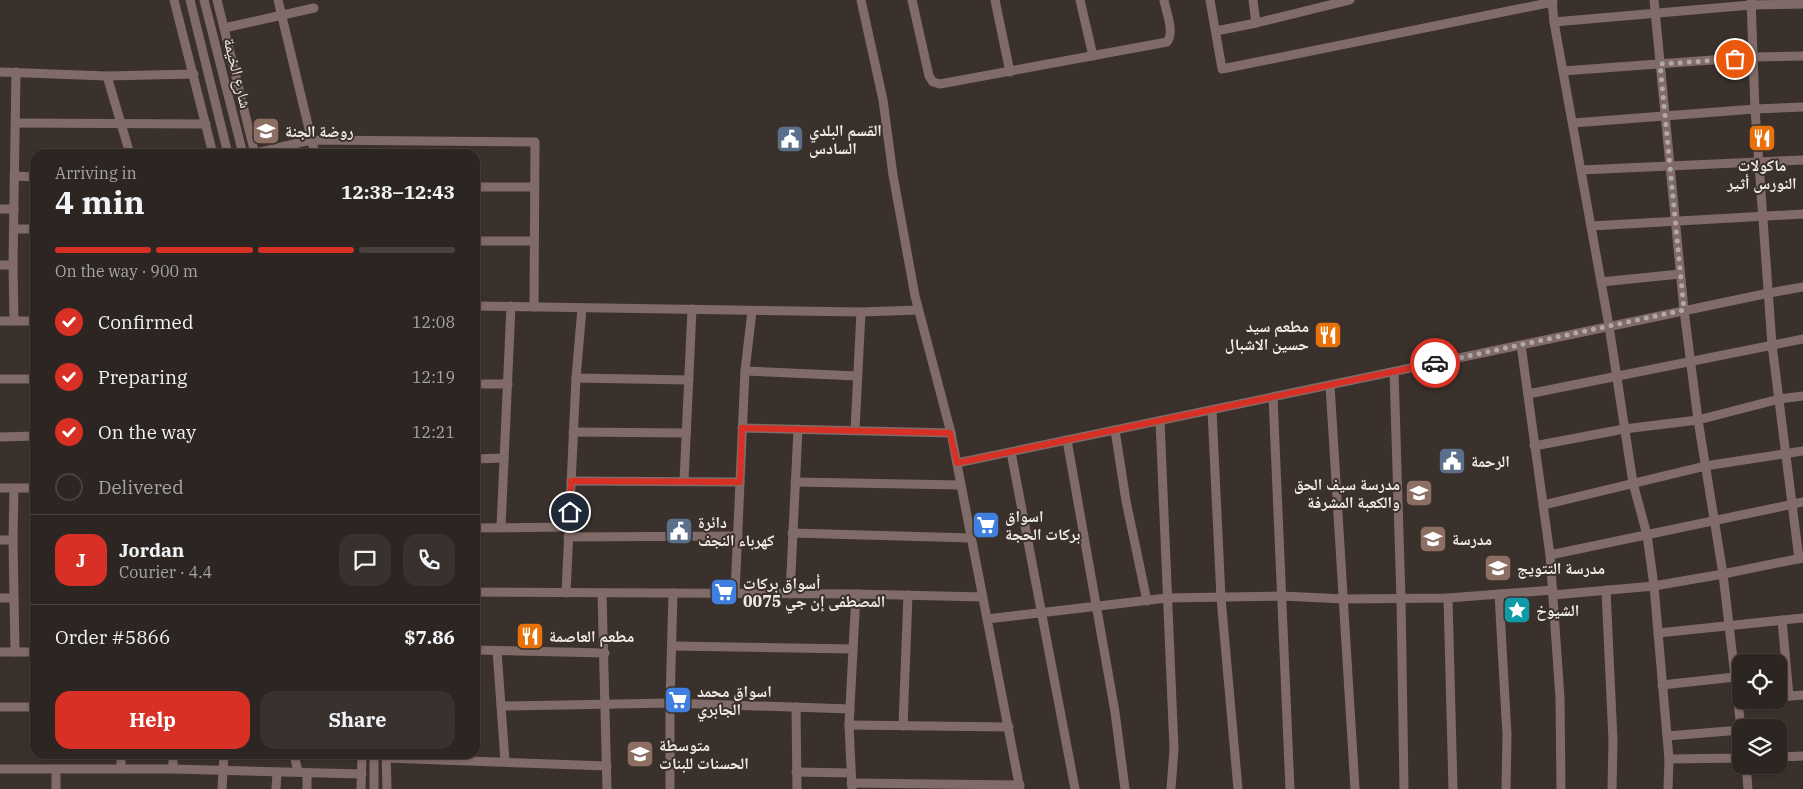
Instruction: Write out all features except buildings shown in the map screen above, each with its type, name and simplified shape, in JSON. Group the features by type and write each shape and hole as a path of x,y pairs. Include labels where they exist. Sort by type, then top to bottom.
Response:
{"street":[{"path":"174,0 212,149"},
{"name":"شارع الخيمة","path":"190,0 227,149"},
{"path":"217,0 253,149"},
{"path":"278,0 314,149"},
{"path":"856,594 849,725 851,786 1020,787 957,463 918,310 893,175 883,100 861,0"},
{"path":"912,0 929,76 933,82 940,84 1167,42 1171,32 1164,0"},
{"path":"995,0 1010,72"},
{"path":"1080,0 1092,56"},
{"path":"1210,0 1222,69 1552,1 1554,22 1609,326 1633,483 1647,535 1654,586 1669,759 1668,789"},
{"path":"1253,0 1256,23"},
{"path":"1216,31 1350,0"},
{"path":"1654,0 1690,361 1705,466 1724,574 1733,654"},
{"path":"987,619 1167,598 1282,596 1344,599 1448,598 1606,590 1654,586 1801,559 1785,453 1772,345 1755,109 1751,2"},
{"path":"1554,22 1751,2 1803,4"},
{"path":"192,10 205,3"},
{"name":"شارع الخيمة","path":"205,3 241,149"},
{"path":"224,28 314,8"},
{"path":"1563,71 1753,57 1803,56"},
{"path":"0,72 107,76 194,74"},
{"path":"14,321 16,72"},
{"path":"107,76 129,149"},
{"path":"1573,124 1755,109 1803,107"},
{"path":"15,123 206,124"},
{"path":"272,149 311,140 535,142 534,307"},
{"path":"1581,170 1803,160"},
{"path":"14,176 30,177"},
{"path":"480,186 534,187"},
{"path":"0,209 14,209"},
{"path":"1591,226 1803,214"},
{"path":"14,228 30,229"},
{"path":"480,241 534,242"},
{"path":"0,264 13,265"},
{"path":"1601,282 1680,274"},
{"path":"957,463 1684,310 1803,287"},
{"path":"480,306 861,312 918,310"},
{"path":"501,527 511,306"},
{"path":"566,593 576,378 582,308"},
{"path":"684,481 692,309"},
{"path":"735,594 745,371 752,310"},
{"path":"855,430 861,312"},
{"path":"0,321 30,321"},
{"path":"1528,394 1803,339"},
{"path":"1521,345 1550,555 1560,698 1561,789"},
{"path":"745,371 857,376"},
{"path":"1394,372 1401,598 1404,789"},
{"path":"576,378 689,380"},
{"path":"0,379 30,379"},
{"path":"480,384 508,384"},
{"path":"1330,385 1355,789"},
{"path":"1534,446 1624,429 1698,420 1779,399 1803,396"},
{"path":"1273,397 1290,789"},
{"path":"1212,410 1221,598 1238,789"},
{"path":"1160,421 1174,749 1171,789"},
{"path":"742,428 950,433"},
{"path":"790,594 798,429"},
{"path":"1115,430 1126,501 1147,600"},
{"path":"573,432 686,433"},
{"path":"0,437 30,436"},
{"path":"1067,440 1115,712 1125,789"},
{"path":"1543,505 1705,466 1803,451"},
{"path":"1011,452 1074,789"},
{"path":"480,459 504,458"},
{"path":"571,481 740,482"},
{"path":"795,482 961,485"},
{"path":"0,488 30,488"},
{"path":"14,488 15,652"},
{"path":"1550,555 1803,502"},
{"path":"480,528 569,527"},
{"path":"792,533 972,538"},
{"path":"568,537 738,536"},
{"path":"0,540 13,540"},
{"path":"1606,590 1613,741 1612,789"},
{"path":"480,592 983,596"},
{"path":"602,593 607,789"},
{"path":"670,789 673,593"},
{"path":"1499,594 1507,734 1506,789"},
{"path":"904,726 908,595"},
{"path":"0,598 14,598"},
{"path":"1448,598 1453,789"},
{"path":"1658,633 1729,624 1803,618"},
{"path":"1782,620 1789,696 1803,695"},
{"path":"672,646 853,649"},
{"path":"480,650 605,653"},
{"path":"497,650 505,761"},
{"path":"0,652 30,652"},
{"path":"1662,685 1732,677"},
{"path":"501,706 670,703 850,709"},
{"path":"0,707 30,707"},
{"path":"796,707 797,789"},
{"path":"849,725 1009,728"},
{"path":"1667,736 1732,730"},
{"path":"1787,757 1803,756"},
{"path":"1669,759 1732,758"},
{"path":"121,759 122,769"},
{"path":"173,759 173,769"},
{"path":"222,789 224,759"},
{"path":"296,759 303,773 307,789"},
{"path":"361,789 362,759"},
{"path":"374,759 374,789"},
{"path":"386,759 386,789"},
{"path":"476,759 607,766"},
{"path":"0,769 173,769 362,774"},
{"path":"56,769 56,789"},
{"path":"276,772 276,789"},
{"path":"796,772 851,773"},
{"path":"1747,774 1748,789"}],"way so far":[{"path":"1435,363 1684,310 1660,64 1735,59"}],"place":[{"name":"روضة الجنة","path":"266,131"},
{"name":"ماكولات النورس أثير","path":"1762,138"},
{"name":"القسم البلدي السادس","path":"790,139"},
{"name":"مطعم سيد حسين الاشبال","path":"1328,335"},
{"name":"الرحمة","path":"1452,461"},
{"name":"مدرسة سيف الحق والكعبة المشرفة","path":"1419,493"},
{"name":"اسواق بركات الحجة","path":"986,525"},
{"name":"دائرة كهرباء النجف","path":"679,531"},
{"name":"مدرسة","path":"1433,539"},
{"name":"مدرسة التتويج","path":"1498,568"},
{"name":"أسواق بركات المصطفی إن جي 0075","path":"724,592"},
{"name":"الشيوخ","path":"1517,610"},
{"name":"مطعم العاصمة","path":"530,636"},
{"name":"اسواق محمد الجابري","path":"678,700"},
{"name":"متوسطة الحسنات للبنات","path":"640,754"}],"route":[{"path":"570,512 571,481 740,482 742,428 950,433 957,463 1435,363"}]}
